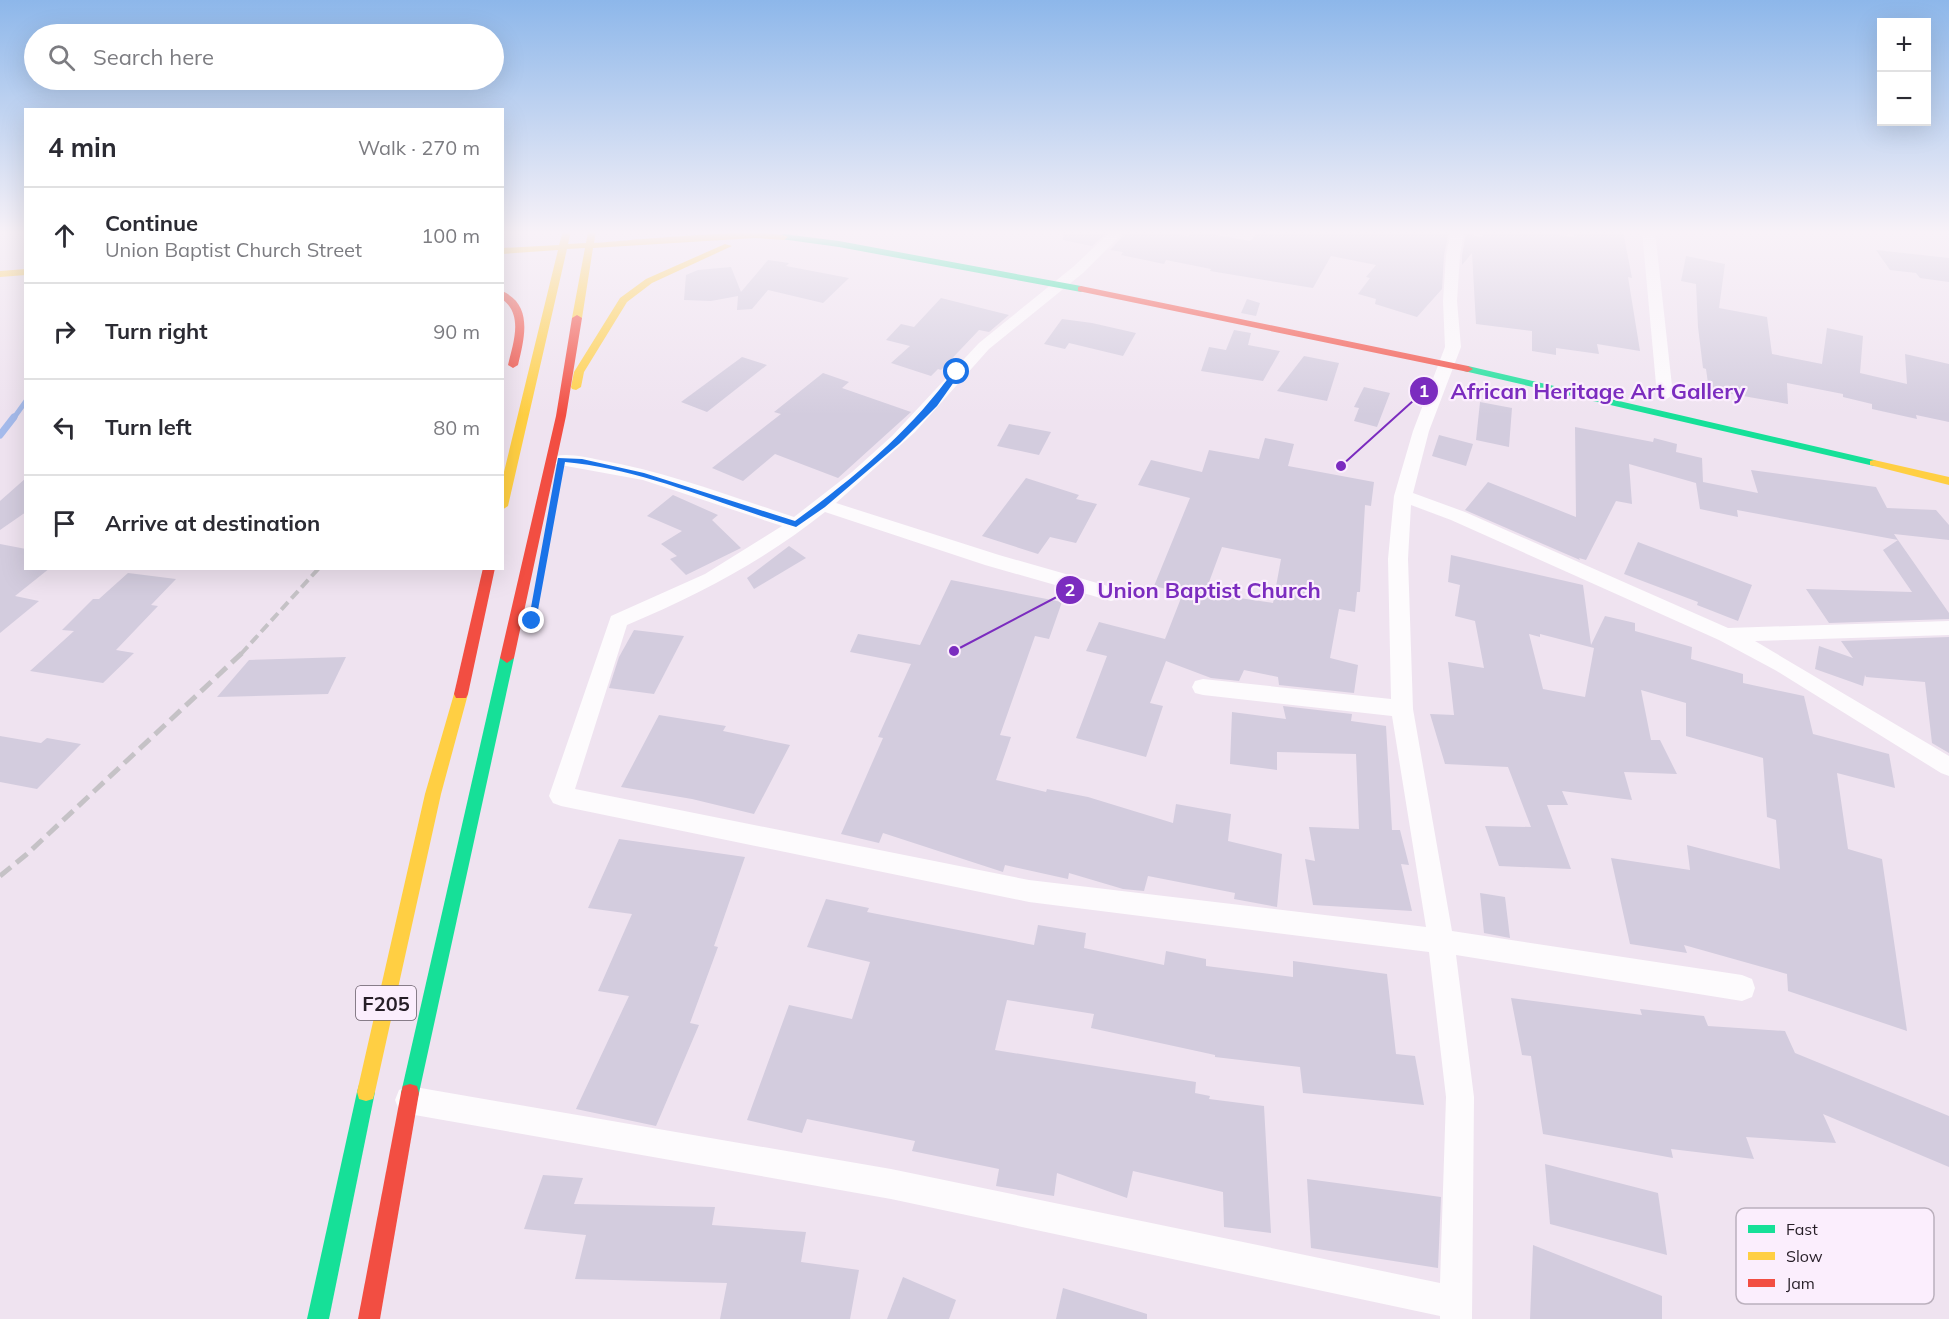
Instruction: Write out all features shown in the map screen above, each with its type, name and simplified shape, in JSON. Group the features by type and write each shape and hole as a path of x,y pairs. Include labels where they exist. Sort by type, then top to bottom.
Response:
{"main road":[{"path":"504,498 552,293"},
{"path":"369,1319 409,1100 561,416 582,293"},
{"path":"540,575 579,372 623,300 634,293"},
{"path":"1139,293 1452,351 1949,481"},
{"path":"504,295 511,299 522,319 509,384"},
{"name":"F205","path":"318,1319 336,1228 428,816 462,689 489,570"},
{"path":"462,689 470,588"},
{"path":"503,681 527,631"}],"street":[{"path":"1050,293 992,338 957,372 934,404 897,441 822,505 726,571 672,598 618,621 561,796 1029,891 1220,916 1441,941 1742,988"},
{"path":"409,1100 891,1184 1456,1311 1460,1096 1441,941 1402,709 1398,559 1403,495 1421,431 1452,351 1451,293"},
{"path":"1654,293 1665,395"},
{"path":"561,460 582,461 641,475 796,524"},
{"path":"1403,495 1458,516 1726,635 1782,665 1949,767"},
{"path":"822,505 992,560 1111,594"},
{"path":"1726,635 1949,628"},
{"path":"1203,687 1402,709"}],"building":[{"path":"685,293 766,293 752,309 737,310 738,296 711,301 684,300"},
{"path":"779,293 834,293 823,303"},
{"path":"1439,293 1417,317 1375,304 1376,299 1358,294"},
{"path":"1474,293 1631,293 1640,351 1597,344 1599,354 1556,348 1556,355 1532,351 1532,331 1476,324"},
{"path":"1696,293 1721,293 1719,308 1767,317 1772,354 1822,364 1827,328 1863,336 1860,373 1907,384 1905,354 1949,364 1949,422 1916,415 1917,419 1872,409 1872,404 1843,397 1843,394 1787,383 1788,404 1709,390 1706,369 1703,368"},
{"path":"941,298 1009,315 989,332 979,330 941,370 938,369 931,376 891,363 910,346 886,340 901,324 914,327"},
{"path":"1247,299 1260,303 1256,316 1241,313"},
{"path":"1062,319 1136,333 1123,356 1069,343 1065,349 1044,344"},
{"path":"1234,330 1251,333 1248,345 1280,351 1263,381 1201,371 1209,347 1226,350"},
{"path":"1304,356 1339,363 1327,401 1277,391"},
{"path":"742,357 767,365 707,412 681,402"},
{"path":"823,373 849,382 842,388 911,412 838,478 775,454 743,481 712,468 781,414 774,412"},
{"path":"1364,387 1390,393 1377,427 1354,421 1359,408 1354,407"},
{"path":"1480,402 1512,408 1509,447 1476,440"},
{"path":"1009,424 1051,432 1039,455 997,446"},
{"path":"1575,427 1653,442 1654,438 1677,444 1676,452 1702,458 1703,482 1758,493 1751,470 1876,487 1887,508 1936,510 1949,525 1949,540 1894,534 1898,540 1737,510 1738,517 1700,509 1696,483 1629,464 1632,504 1616,501 1586,560 1579,558 1580,560 1465,510 1488,482 1576,517"},
{"path":"1439,435 1473,444 1466,466 1432,456"},
{"path":"1265,438 1294,444 1288,466 1374,482 1371,506 1365,505 1360,592 1357,592 1355,612 1339,609 1330,658 1358,665 1354,693 1279,685 1278,677 1244,670 1239,681 1211,678 1166,661 1150,703 1163,706 1146,757 1076,738 1107,656 1086,651 1099,622 1165,639 1183,593 1154,586 1190,498 1138,485 1151,460 1202,472 1209,450 1259,459","holes":["1222,547 1281,559 1273,603 1205,593"]},
{"path":"1026,478 1079,495 1076,499 1097,504 1076,543 1050,537 1038,554 982,536"},
{"path":"24,480 24,513 0,530 0,501"},
{"path":"673,495 718,515 712,520 741,548 686,575 670,559 677,556 661,544 682,531 647,516"},
{"path":"1898,540 1949,613 1949,619 1829,623 1806,589 1912,592 1883,550"},
{"path":"1638,542 1752,585 1738,621 1697,605 1698,602 1624,574"},
{"path":"0,544 24,549 24,570 48,570 15,596 39,601 0,633"},
{"path":"789,546 806,558 754,589 747,578"},
{"path":"1451,555 1583,585 1591,645 1605,616 1635,623 1635,631 1692,647 1691,659 1743,674 1743,683 1804,696 1813,734 1889,754 1895,788 1837,773 1848,849 1882,859 1907,1031 1788,991 1787,974 1684,945 1687,953 1630,944 1611,858 1690,870 1687,845 1780,869 1776,820 1767,817 1763,758 1686,736 1686,703 1641,690 1651,740 1660,740 1677,774 1624,772 1632,800 1562,791 1568,805 1547,805 1571,869 1499,866 1485,826 1531,827 1508,767 1445,764 1430,714 1454,715 1448,662 1484,668 1475,621 1455,616 1460,585 1448,582","holes":["1529,634 1540,637 1540,634 1594,648 1585,697 1543,689"]},
{"path":"128,573 176,579 151,605 158,606 116,650 134,653 103,683 30,671 74,631 62,630 93,599 99,599"},
{"path":"951,580 1062,602 1049,639 1035,636 1000,735 1011,737 996,780 1046,792 1047,789 1088,797 1173,823 1176,804 1231,814 1228,841 1282,854 1277,907 1234,899 1235,893 1148,876 1144,891 1123,889 1069,873 1068,879 1005,865 1003,872 883,833 879,843 841,834 883,738 878,737 911,664 850,652 858,634 920,645"},
{"path":"634,630 684,636 654,694 609,688 619,657"},
{"path":"1949,637 1949,753 1932,743 1925,682 1866,677 1865,675 1863,686 1815,669 1819,646 1853,658 1841,641"},
{"path":"346,657 328,694 217,697 249,660"},
{"path":"1283,706 1352,714 1351,721 1386,726 1392,830 1400,830 1409,865 1401,864 1412,911 1313,905 1305,859 1315,861 1309,827 1359,829 1356,754 1277,752 1277,770 1230,764 1232,712 1286,719"},
{"path":"659,715 726,726 723,731 790,745 754,814 692,799 621,787"},
{"path":"0,736 41,743 47,738 81,744 37,789 0,782"},
{"path":"619,839 745,857 714,946 718,947 690,1023 699,1025 656,1126 576,1109 629,996 598,991 632,914 588,908"},
{"path":"1480,893 1505,897 1510,938 1484,933"},
{"path":"826,899 869,908 867,912 1034,945 1038,925 1086,933 1084,948 1164,965 1166,951 1206,959 1206,966 1293,977 1293,961 1387,974 1396,1054 1415,1056 1424,1105 1303,1093 1300,1067 1215,1057 1215,1055 1091,1028 1094,1014 1007,1000 995,1050 1196,1082 1195,1093 1210,1096 1209,1099 1264,1106 1271,1233 1224,1227 1223,1192 1133,1171 1127,1198 1057,1173 1054,1196 996,1186 999,1169 912,1151 915,1141 807,1119 802,1133 747,1120 789,1005 852,1019 870,962 807,947"},
{"path":"1511,998 1642,1015 1640,1009 1704,1016 1708,1026 1785,1031 1795,1053 1949,1116 1949,1167 1823,1114 1836,1143 1746,1137 1754,1159 1671,1149 1673,1158 1543,1134 1531,1056 1522,1055"},
{"path":"1545,1164 1658,1193 1667,1255 1550,1224"},
{"path":"543,1175 583,1178 574,1204 715,1207 712,1225 806,1232 801,1262 859,1270 850,1319 720,1319 727,1283 575,1279 586,1235 524,1229"},
{"path":"1307,1179 1441,1197 1438,1268 1311,1248"},
{"path":"1533,1245 1662,1296 1662,1319 1530,1319"},
{"path":"903,1277 956,1300 949,1319 887,1319"},
{"path":"1063,1288 1147,1314 1147,1319 1056,1319"}],"waterway":[{"path":"13,419 24,404"},
{"path":"0,435 14,417"}],"railway":[{"path":"242,653 317,570"},
{"path":"0,876 27,854 242,653"}],"traffic: fast":[{"path":"1468,369 1874,463"},
{"path":"410,1093 507,658"},
{"path":"318,1319 366,1092"}],"traffic: slow":[{"path":"504,498 552,293"},
{"path":"577,318 581,293"},
{"path":"576,387 579,372 623,300 633,293"},
{"path":"1874,463 1949,481"},
{"path":"366,1092 433,794 461,694"}],"traffic: jam":[{"path":"1098,293 1468,369"},
{"path":"504,296 517,308 520,317 513,365"},
{"path":"507,658 561,416 577,318"},
{"path":"461,694 489,570"},
{"path":"369,1319 410,1093"}],"place":[{"name":"African Heritage Art Gallery","path":"1341,466"},
{"name":"Union Baptist Church","path":"954,651"}],"route":[{"path":"532,621 561,460 582,461 641,475 796,524 822,505 897,441 934,404 957,372"}]}
